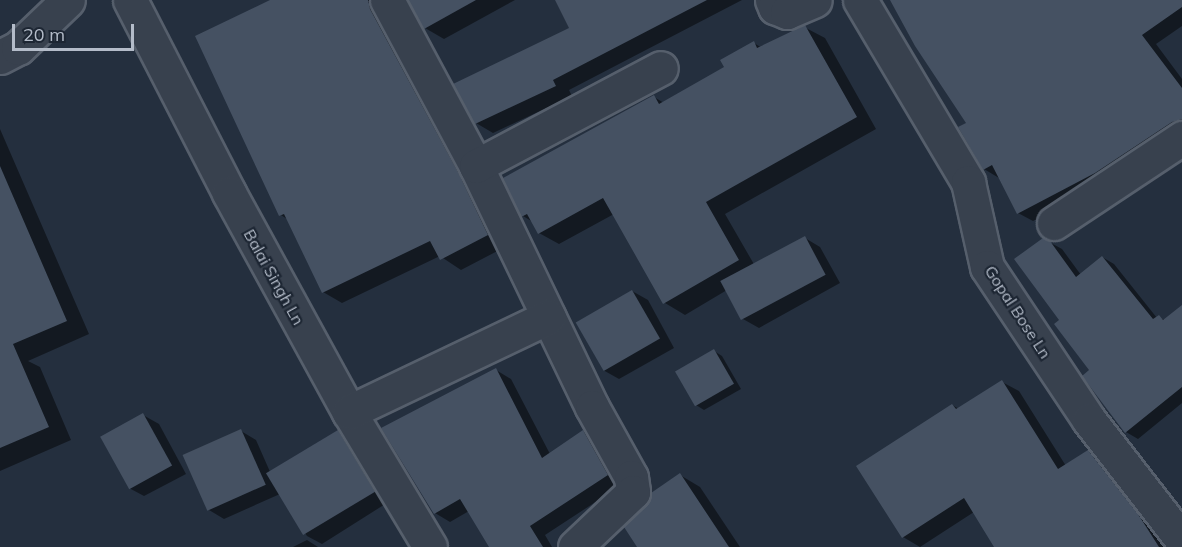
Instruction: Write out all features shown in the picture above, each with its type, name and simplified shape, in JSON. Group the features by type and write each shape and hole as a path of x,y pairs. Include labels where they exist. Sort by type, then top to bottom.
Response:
{"street":[{"path":"0,57 18,48 68,0"},
{"name":"Balai Singh Ln","path":"130,0 229,193 349,412 430,547"},
{"path":"387,0 476,166 548,317 631,477 633,492 575,547"},
{"path":"772,0 775,7 787,12 815,0"},
{"name":"Gopal Bose Ln","path":"860,0 968,182 987,267 1089,420 1182,540"},
{"path":"476,166 661,68"},
{"path":"1054,223 1182,138"},
{"path":"349,412 548,317"}],"building":[{"path":"270,0 368,0 370,9 459,174 488,235 440,260 430,241 322,293 284,214 279,216 195,36"},
{"path":"408,0 476,0 424,29"},
{"path":"555,0 707,0 553,80 556,86 475,124 453,84 569,28"},
{"path":"890,0 1182,0 1182,7 1142,35 1182,88 1182,119 1172,122 1095,173 1017,214 992,165 983,170 958,127 966,123 915,46"},
{"path":"805,25 857,117 706,202 739,260 663,304 603,198 538,234 527,214 521,217 503,178 654,95 659,104 724,67 720,60 754,41 757,48"},
{"path":"0,166 67,321 13,344 49,427 0,448"},
{"path":"805,236 826,275 741,320 720,281"},
{"path":"1043,238 1050,241 1076,277 1102,256 1153,319 1159,315 1163,320 1182,305 1182,387 1125,433 1082,376 1089,370 1054,324 1059,320 1014,259"},
{"path":"632,290 660,338 604,371 576,322"},
{"path":"714,349 734,384 695,406 675,372"},
{"path":"496,368 542,458 583,430 608,475 530,526 543,547 489,547 460,499 434,514 381,428"},
{"path":"1002,380 1058,469 1088,450 1138,514 1159,547 994,547 964,498 902,538 856,466 952,404 956,409"},
{"path":"143,413 172,465 129,489 100,437"},
{"path":"241,429 266,485 207,511 183,455"},
{"path":"338,430 375,492 303,535 266,473"},
{"path":"680,473 729,547 637,547 624,527 646,505 651,493"}]}
